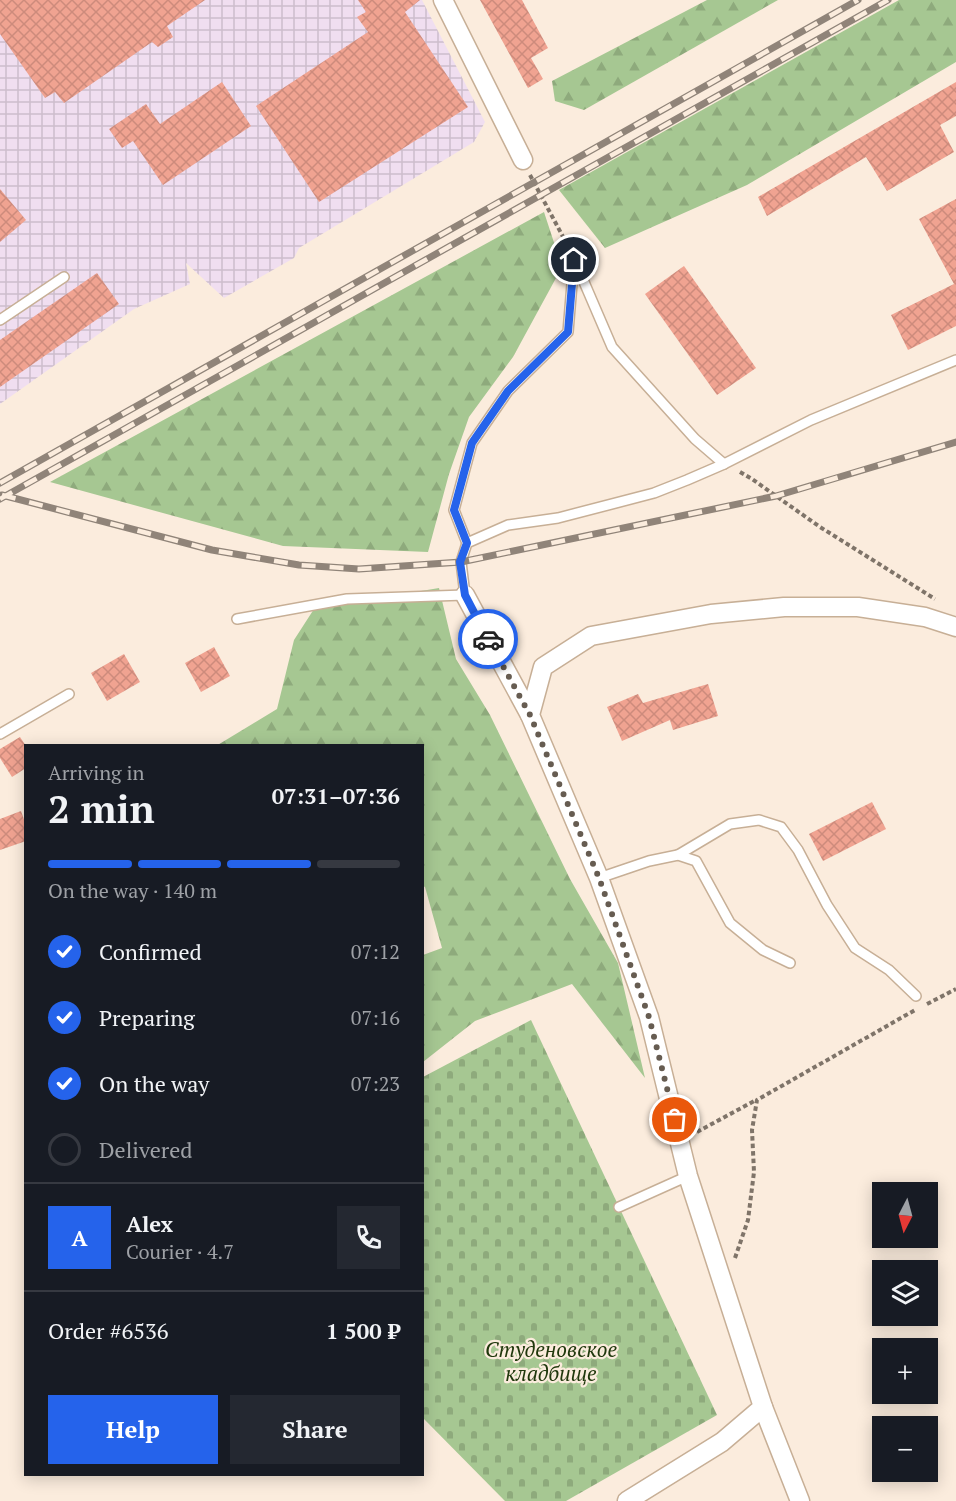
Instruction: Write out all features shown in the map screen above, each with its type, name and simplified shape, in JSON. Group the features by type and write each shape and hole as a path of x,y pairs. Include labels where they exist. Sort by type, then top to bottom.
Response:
{"street":[{"path":"443,0 523,160"},
{"path":"465,595 530,715 599,878 649,1017 688,1176 724,1289 763,1407 800,1501"},
{"path":"530,715 543,667 591,636 711,614 784,607 858,607 925,616 956,627"},
{"path":"627,1501 722,1442 763,1407"}],"lane":[{"path":"574,260 612,347 695,439 724,464"},
{"path":"237,619 347,599 465,595 460,562 467,543 454,510 472,443 508,391 568,332 574,260"},
{"path":"0,320 64,277"},
{"path":"467,543 508,525 558,518 654,493 724,464 811,420 930,373 956,360"},
{"path":"0,734 69,694"},
{"path":"599,878 649,861 678,855 730,824 759,820 781,827 798,850 827,905 855,948 889,970 916,996"},
{"path":"678,855 696,861 730,922 763,950 790,963"},
{"path":"619,1207 688,1176"}],"path":[{"path":"523,160 574,260"},
{"path":"724,464 752,479 820,527 941,603"},
{"path":"680,1141 956,989"},
{"path":"724,1289 748,1220 754,1172 752,1130 757,1100"}],"shaded area":[{"path":"0,0 422,0 485,122 474,142 299,248 294,258 224,298 186,263 190,284 134,309 0,404"}],"green space":[{"path":"707,0 778,0 584,110 555,101 552,81"},
{"path":"899,0 956,0 956,62 747,185 605,248 559,190"},
{"path":"544,212 562,267 513,357 469,417 449,474 428,552 283,546 50,482"},
{"path":"439,588 456,659 490,715 570,879 618,963 645,1078 572,984 475,1021 424,1061 424,955 442,948 424,886 424,744 219,744 277,709 294,640 314,609"},
{"name":"Студеновское кладбище","path":"531,1020 717,1415 566,1501 505,1501 424,1419 424,1076"}],"building":[{"path":"0,0 205,0 167,26 173,37 158,47 152,42 64,103 55,92 45,98 0,34"},
{"path":"358,0 420,0 405,12 468,107 319,202 256,106 368,32 357,17 366,12"},
{"path":"480,0 522,0 548,48 531,58 543,79 528,88"},
{"path":"222,82 251,126 163,185 133,141 122,148 109,129 146,104 160,124"},
{"path":"956,82 956,116 940,125 954,152 887,191 866,157 767,216 758,197"},
{"path":"0,189 26,220 0,242"},
{"path":"956,199 956,326 908,350 891,315 954,284 919,219"},
{"path":"684,266 756,368 717,395 645,294"},
{"path":"97,273 119,304 0,387 0,340"},
{"path":"214,647 230,676 201,692 185,663"},
{"path":"124,654 140,682 107,701 91,673"},
{"path":"708,684 718,716 673,730 670,720 622,741 607,707 638,694 643,703"},
{"path":"20,737 25,744 24,769 12,777 0,758 0,749"},
{"path":"872,802 886,829 823,861 809,834"},
{"path":"21,811 24,819 24,842 0,850 0,819"}],"railway":[{"path":"0,483 858,0"},
{"path":"0,499 888,0"},
{"path":"2,495 212,550 299,565 359,569 461,562 776,496 956,442"}],"way so far":[{"path":"488,639 530,715 599,878 649,1017 675,1120"}],"route":[{"path":"488,639 465,595 460,562 467,543 454,510 472,443 508,391 568,332 574,260"}]}
